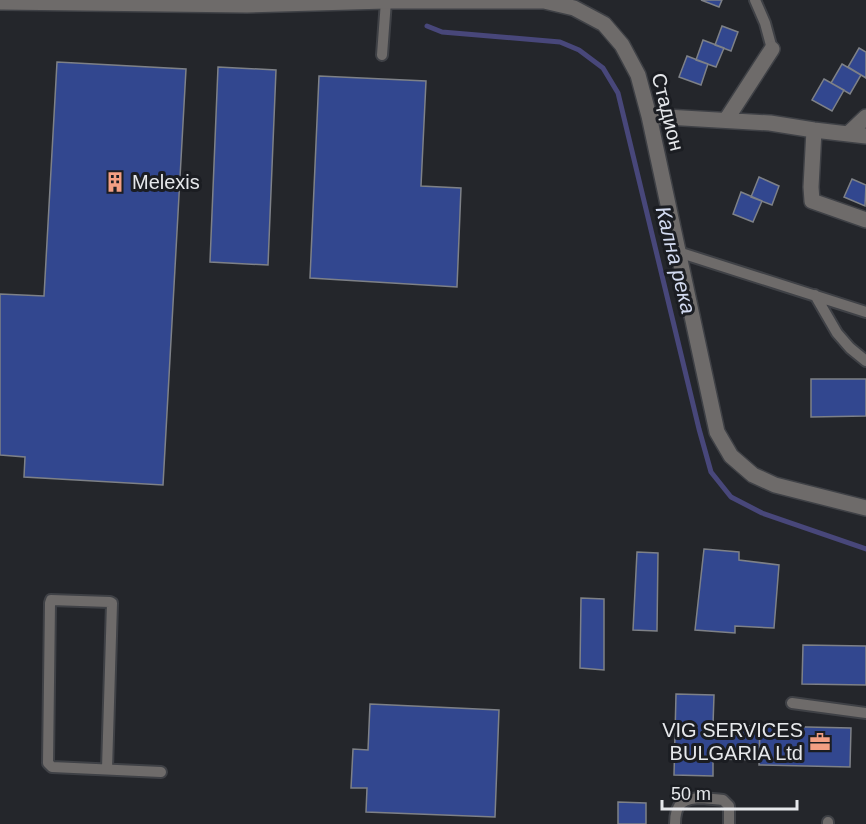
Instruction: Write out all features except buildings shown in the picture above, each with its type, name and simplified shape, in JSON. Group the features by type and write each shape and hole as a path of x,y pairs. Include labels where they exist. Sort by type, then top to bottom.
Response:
{"street":[{"name":"Стадион","path":"0,2 179,2 247,5 386,1 544,1 574,8 604,24 622,45 638,75 649,116 717,432 731,456 753,475 774,485 866,508"},
{"path":"726,120 772,49"},
{"path":"649,116 770,123 866,136"},
{"path":"848,134 866,117"},
{"path":"814,130 812,201 866,220"}],"lane":[{"path":"755,0 765,23 772,49"},
{"path":"382,55 386,1"},
{"path":"678,252 866,312"},
{"path":"815,296 837,333 866,361"},
{"path":"107,769 112,603 51,600 48,763 52,767 161,772"},
{"path":"792,703 866,713"},
{"path":"675,824 678,807 687,799 693,798 723,800 729,806 729,824"}],"waterway":[{"name":"Кална река","path":"427,26 442,32 560,42 579,50 603,68 618,93 711,472 731,497 762,513 866,549"}],"place":[{"name":"Мelexis","path":"115,182"},
{"name":"VIG SERVICES BULGARIA Ltd","path":"820,742"}]}
